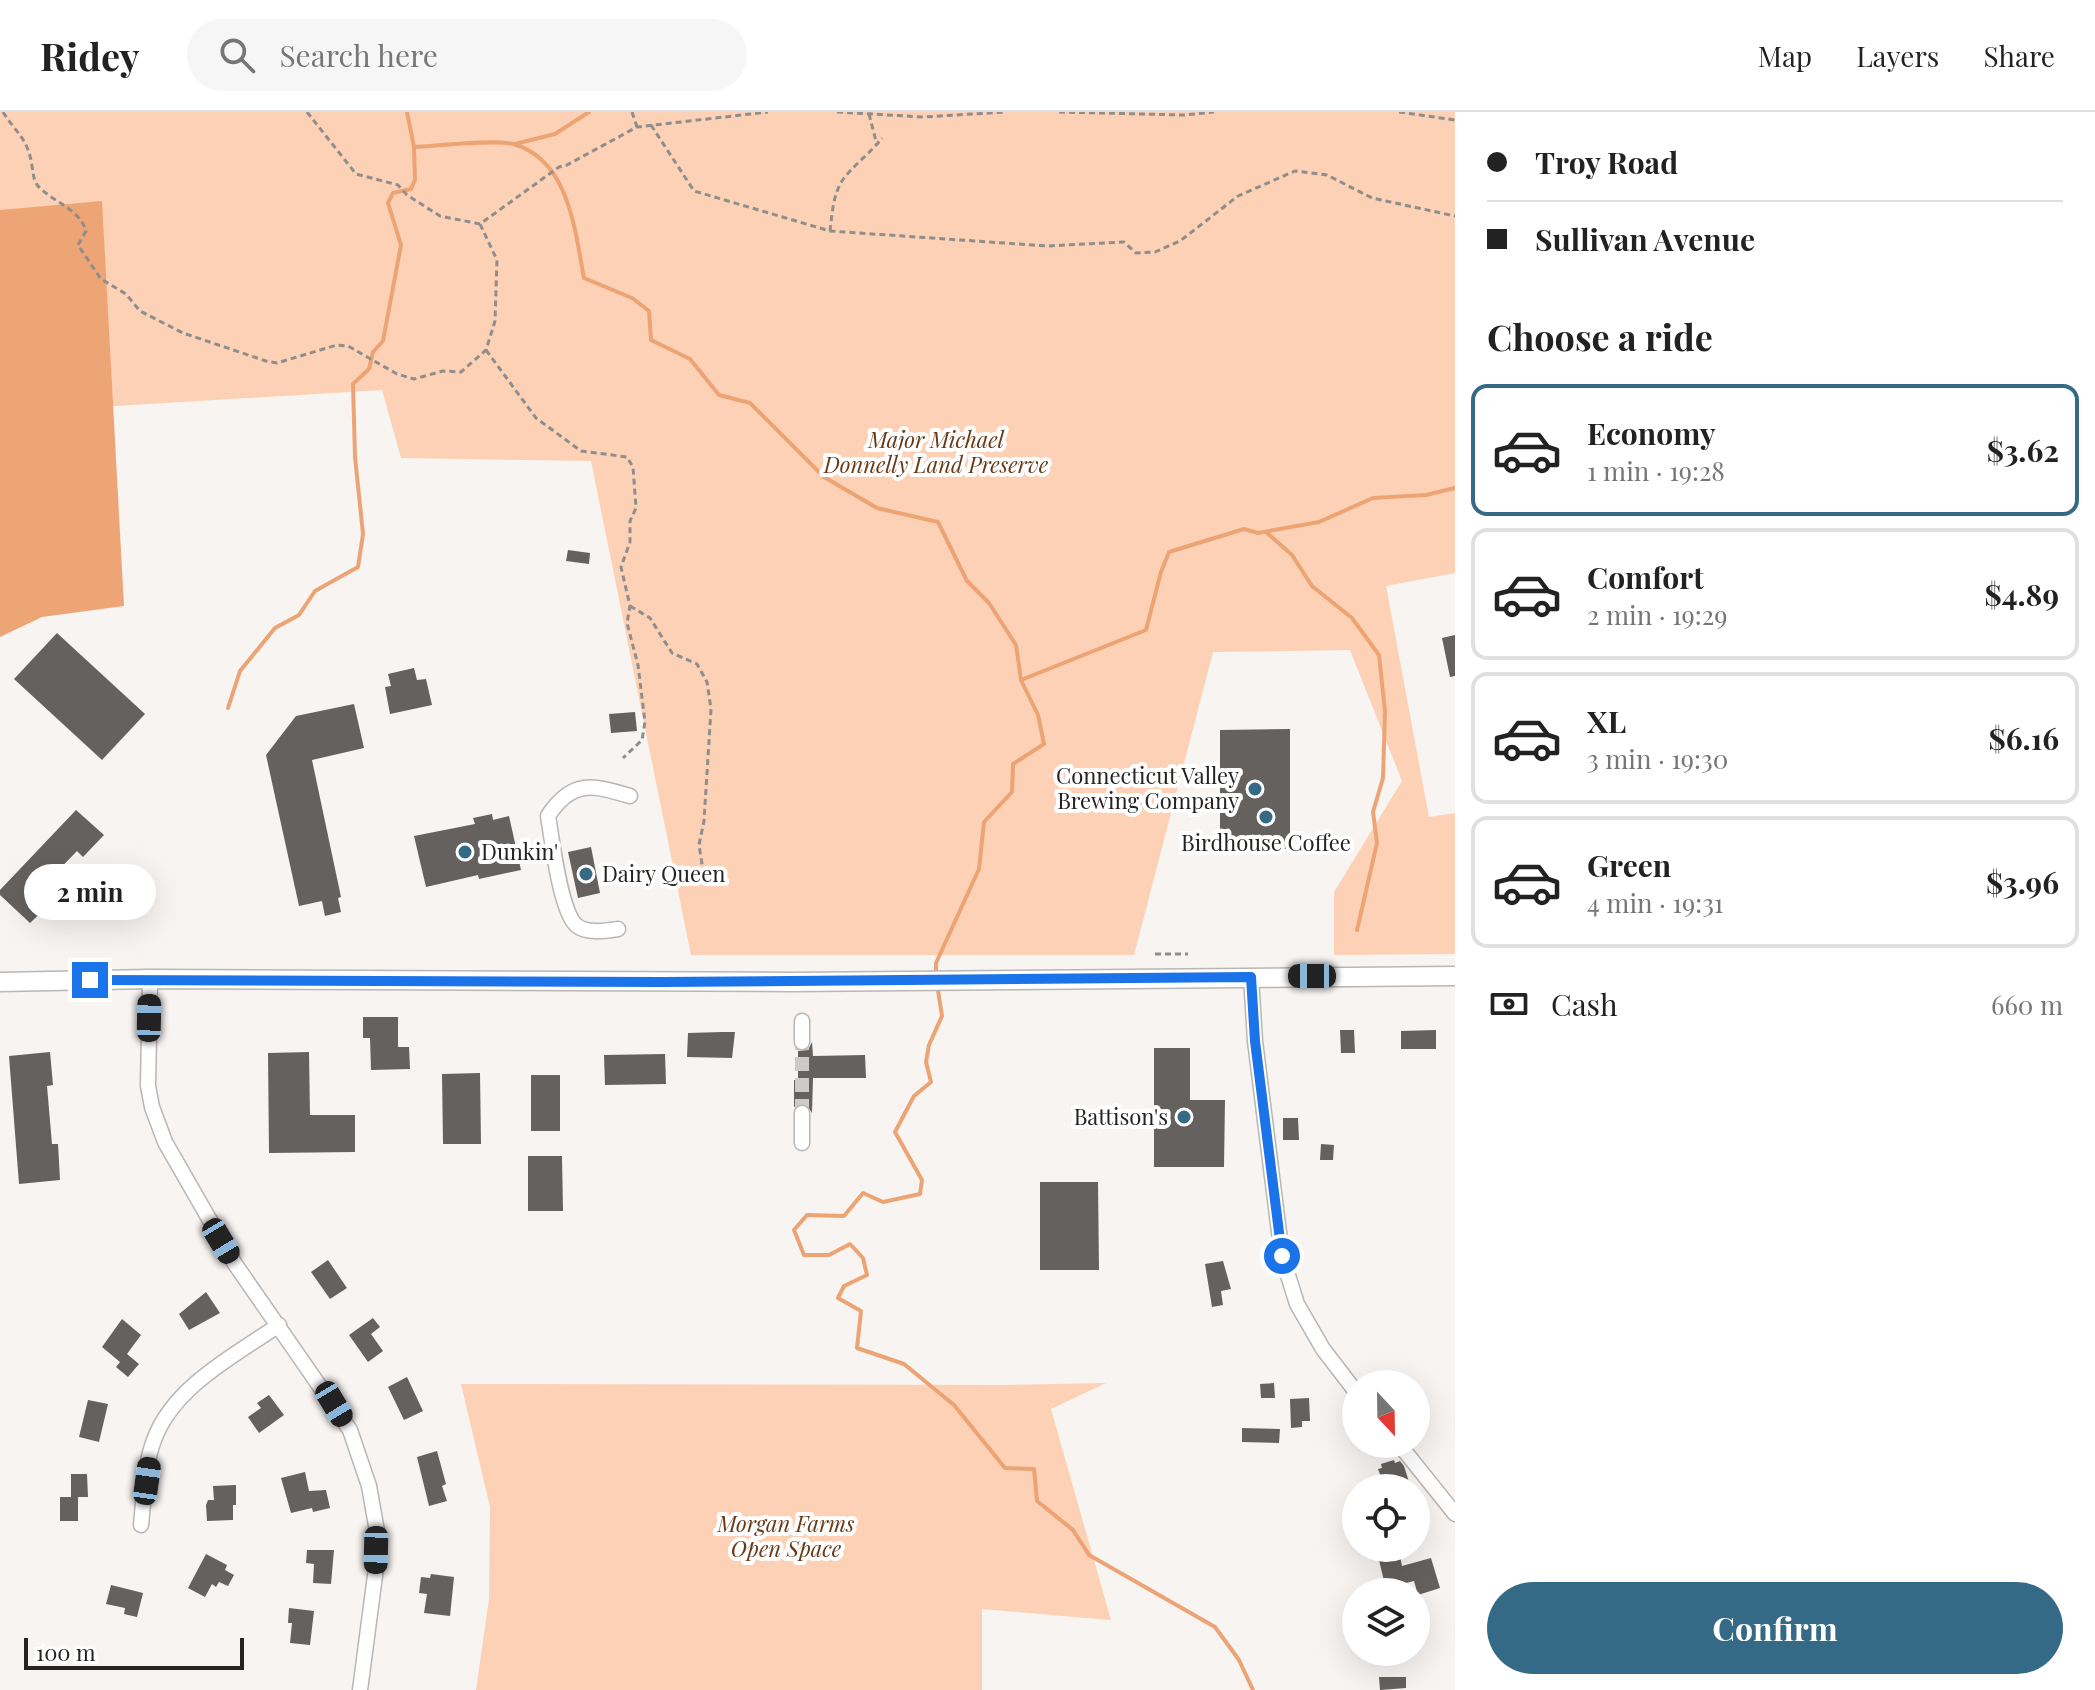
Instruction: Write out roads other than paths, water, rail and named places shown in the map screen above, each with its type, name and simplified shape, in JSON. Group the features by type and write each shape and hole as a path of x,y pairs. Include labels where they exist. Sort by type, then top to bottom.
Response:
{"main road":[{"path":"0,982 150,979 638,982 1455,976"}],"street":[{"path":"618,929 591,931 578,927 570,918 559,882 548,816 559,800 572,790 592,787 630,796"},
{"path":"1251,977 1255,1041 1282,1256 1297,1304 1323,1349 1342,1374"},
{"path":"150,979 148,1086 165,1142 235,1264 350,1430 369,1486 377,1531 376,1568 360,1690"},
{"path":"802,1021 802,1042"},
{"path":"802,1113 802,1143"},
{"path":"141,1525 154,1440 166,1418 199,1381 279,1325"},
{"path":"1410,1458 1455,1514"}],"waterway":[{"path":"407,112 414,147 504,143 532,152 558,181 566,199 584,278 632,298 649,311 651,340 690,359 719,395 750,403 824,477 877,508 938,522 967,581 989,603 1016,645 1021,680 1038,715 1044,744 1013,764 1012,792 984,822 979,869 936,963 936,975"},
{"path":"515,144 555,134 589,112"},
{"path":"228,708 240,671 275,628 299,615 315,591 358,567 363,534 355,457 353,384 369,369 373,352 383,341 401,245 388,203 393,193 411,189 415,180 414,147"},
{"path":"1021,680 1146,630 1169,552 1244,529 1258,533 1319,522 1373,498 1426,495 1455,488"},
{"path":"1266,532 1292,555 1312,586 1352,618 1379,655 1385,711 1383,778 1373,812 1377,843 1357,930"},
{"path":"937,984 942,1016 929,1045 926,1062 931,1082 914,1096 895,1132 922,1180 920,1194 883,1202 863,1193 844,1216 807,1215 794,1230 804,1255 829,1255 850,1244 863,1258 867,1275 844,1286 838,1298 861,1311 857,1348 904,1364 954,1405 1005,1468 1034,1469 1037,1501 1073,1530 1089,1555 1215,1627 1239,1660 1253,1690"}],"tunnel":[{"path":"802,1042 802,1113"}],"place":[{"name":"Connecticut Valley Brewing Company","path":"1255,789"},
{"name":"Birdhouse Coffee","path":"1266,817"},
{"name":"Dunkin'","path":"465,852"},
{"name":"Dairy Queen","path":"586,874"},
{"name":"Battison's","path":"1184,1117"}],"park label":[{"name":"Major Michael Donnelly Land Preserve","path":"936,452"},
{"name":"Morgan Farms Open Space","path":"786,1536"}]}
